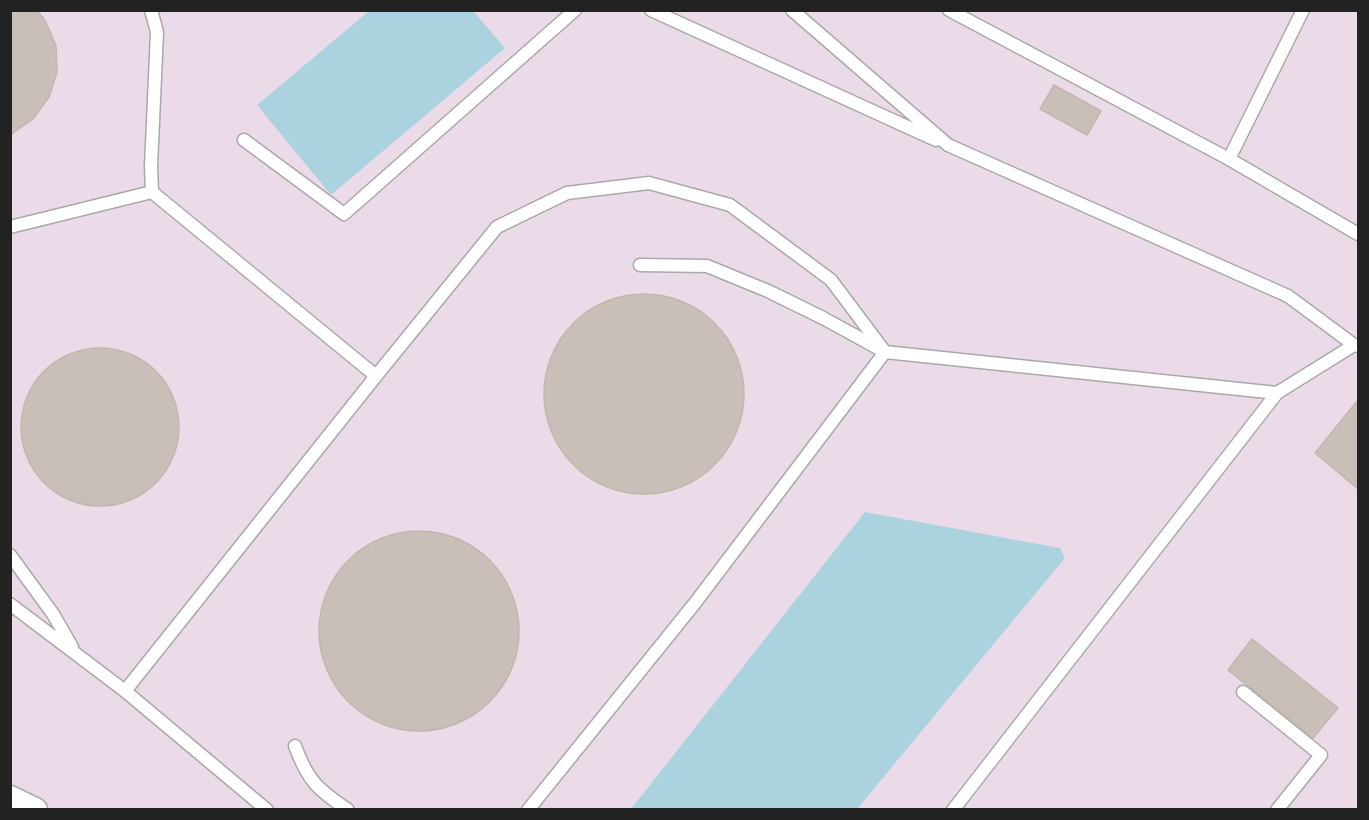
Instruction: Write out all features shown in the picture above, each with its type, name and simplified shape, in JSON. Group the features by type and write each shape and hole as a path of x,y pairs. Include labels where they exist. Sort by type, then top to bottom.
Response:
{"street":[{"path":"10,798 35,810"}],"lane":[{"path":"151,10 157,32 151,166 152,192 376,376"},
{"path":"244,140 344,214 575,10"},
{"path":"651,10 1288,296 1356,346 1277,393 953,810"},
{"path":"792,10 948,145"},
{"path":"949,10 1228,159 1359,234"},
{"path":"1228,159 1303,10"},
{"path":"125,691 497,228 567,193 649,183 730,205 831,280 885,352"},
{"path":"10,227 152,192"},
{"path":"640,265 707,266 768,291 885,352 1277,393"},
{"path":"528,810 695,603 885,352"},
{"path":"10,555 52,614 76,653"},
{"path":"10,604 125,691 267,810"},
{"path":"1243,692 1321,755 1277,810"},
{"path":"294,746 304,771 324,794 348,810"}],"shaded area":[{"path":"11,11 1358,11 1358,809 11,809"}],"water":[{"path":"369,11 473,11 505,48 331,195 257,105"},
{"path":"865,512 1060,548 1065,558 857,809 631,809"}],"building":[{"path":"10,10 37,10 46,22 56,46 57,72 49,97 33,119 10,135"},
{"path":"1054,85 1101,111 1087,135 1040,109"},
{"path":"644,294 673,298 691,306 715,323 732,347 740,365 744,394 740,423 732,441 715,465 691,482 673,490 644,494 615,490 597,482 573,465 556,441 548,423 544,394 548,365 556,347 573,323 597,306 615,298"},
{"path":"100,348 115,349 130,354 144,361 156,371 166,383 173,397 178,412 178,442 173,457 166,471 156,483 144,493 130,500 115,505 100,506 85,505 70,500 56,493 44,483 34,471 27,457 22,442 21,427 22,412 27,397 34,383 44,371 56,361 70,354 85,349"},
{"path":"1358,400 1358,489 1315,453"},
{"path":"409,531 429,531 448,535 466,543 490,560 502,575 515,602 519,631 515,660 502,687 490,702 475,714 448,727 429,731 409,731 390,727 372,719 348,702 336,687 323,660 319,641 319,621 323,602 331,584 348,560 363,548 390,535"},
{"path":"1252,639 1338,708 1313,738 1228,670"}]}
